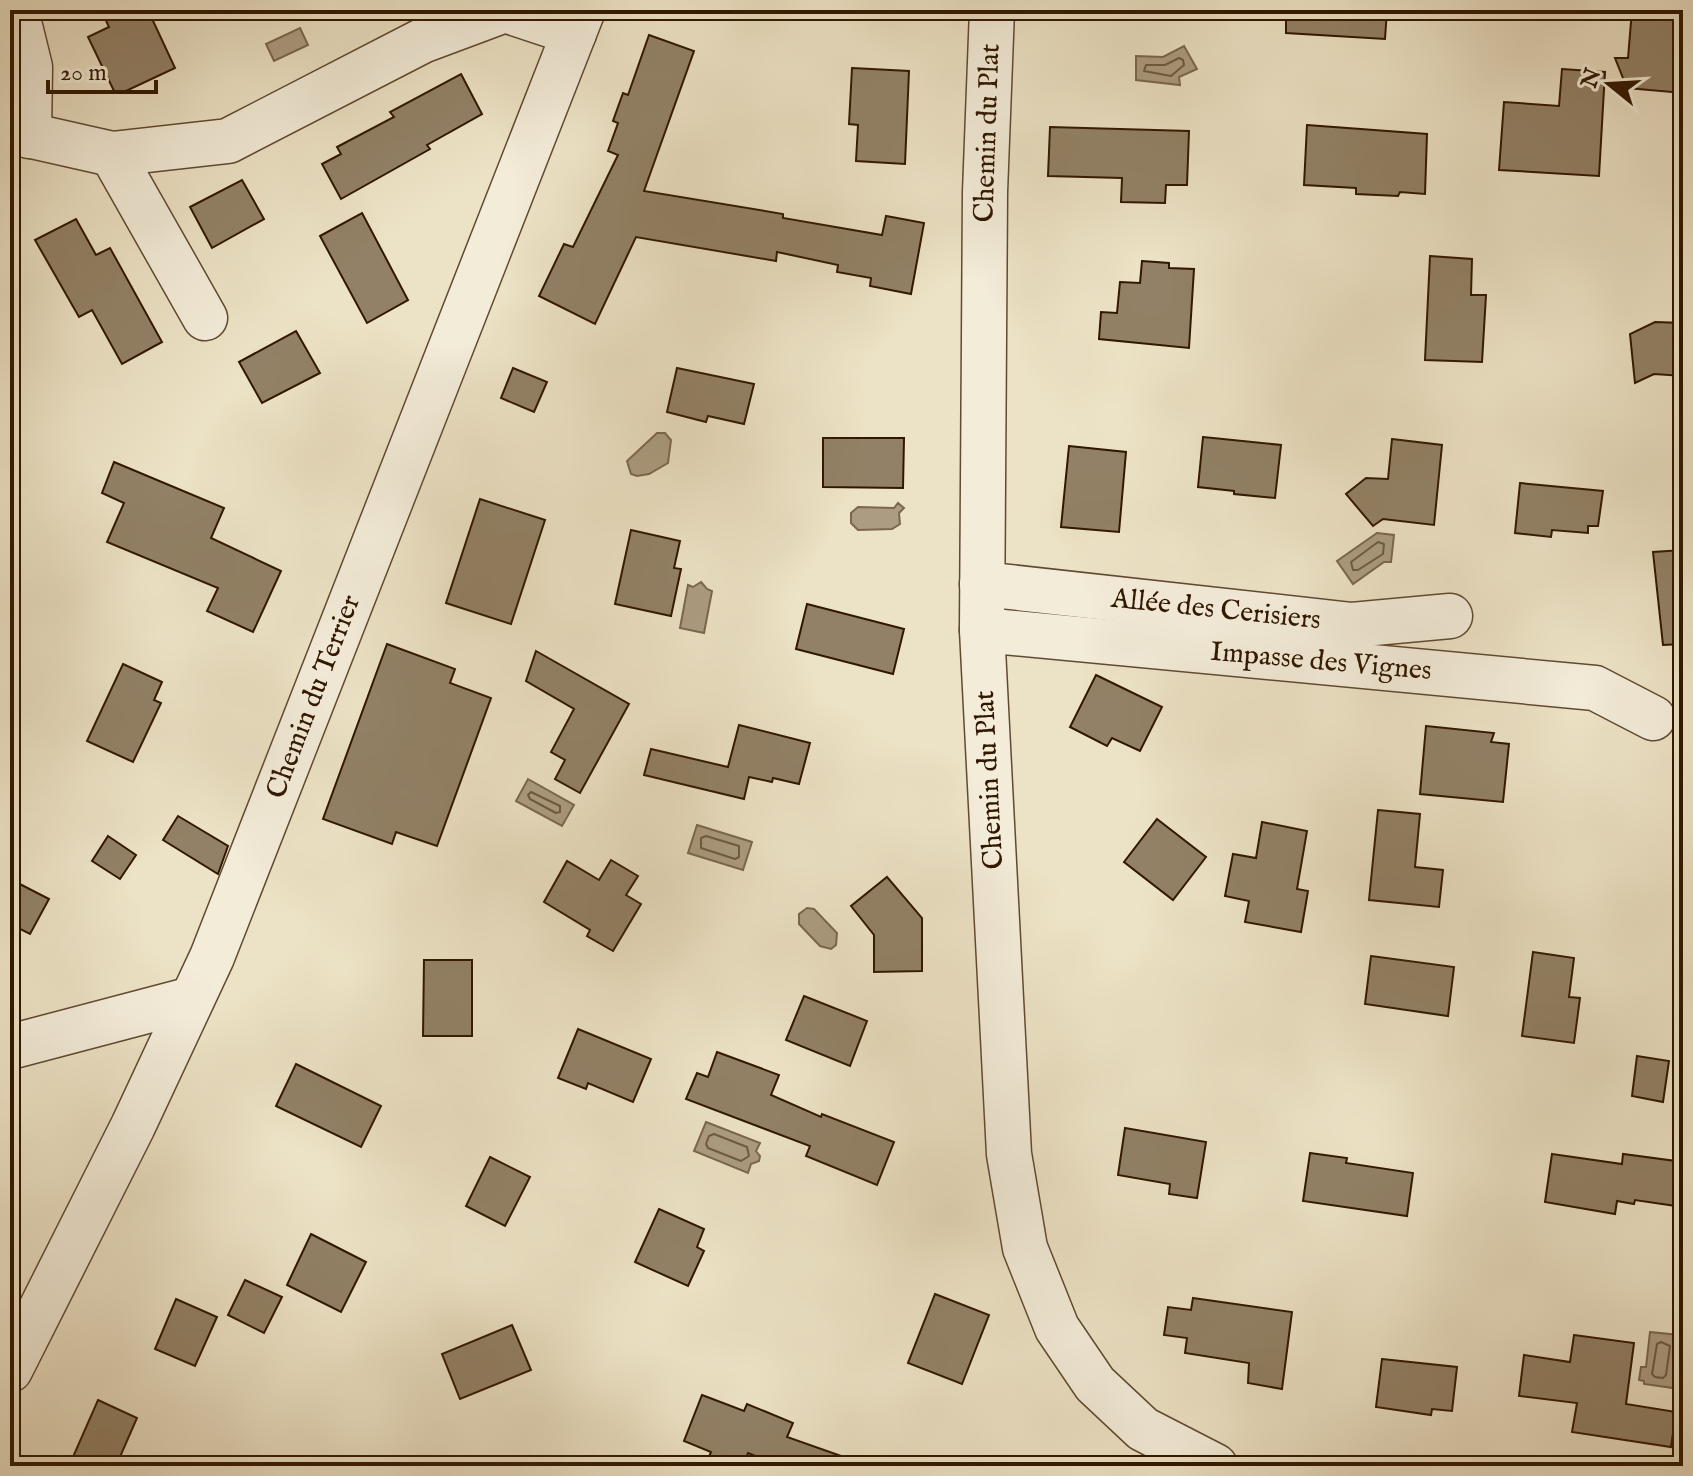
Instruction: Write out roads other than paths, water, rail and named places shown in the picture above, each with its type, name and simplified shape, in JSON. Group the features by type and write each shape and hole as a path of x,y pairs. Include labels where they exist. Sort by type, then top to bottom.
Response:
{"street":[{"path":"16,10 30,67 19,134 112,154 228,141 414,25 505,10 579,22"},
{"name":"Chemin du Plat","path":"992,10 985,192 982,630 1009,1154 1025,1248 1057,1328 1095,1384 1143,1429 1215,1466"},
{"name":"Chemin du Terrier","path":"10,1370 133,1126 212,957 579,22"},
{"path":"112,154 205,318"},
{"name":"Allée des Cerisiers","path":"982,584 1352,625 1450,616"},
{"name":"Impasse des Vignes","path":"982,630 1595,688 1653,718"},
{"path":"10,1047 192,999"}],"water":[{"path":"300,28 308,45 274,61 266,44"},
{"path":"1184,46 1197,69 1179,77 1180,85 1136,80 1136,56 1163,57"},
{"path":"657,433 665,433 671,440 668,463 649,474 631,474 627,461"},
{"path":"898,503 904,508 899,513 900,524 892,529 858,530 851,523 851,513 858,507 894,508"},
{"path":"1377,533 1394,535 1391,562 1384,562 1353,584 1337,561"},
{"path":"701,582 712,591 704,633 680,628 688,585 693,587"},
{"path":"528,779 574,805 562,826 516,801"},
{"path":"697,825 752,842 743,870 688,853"},
{"path":"807,908 814,909 837,933 836,945 831,949 820,946 799,924 799,914"},
{"path":"706,1122 760,1143 756,1151 759,1161 751,1164 748,1173 694,1151"},
{"path":"1650,1332 1679,1335 1673,1388 1644,1384 1639,1380 1641,1367 1646,1367"}]}
